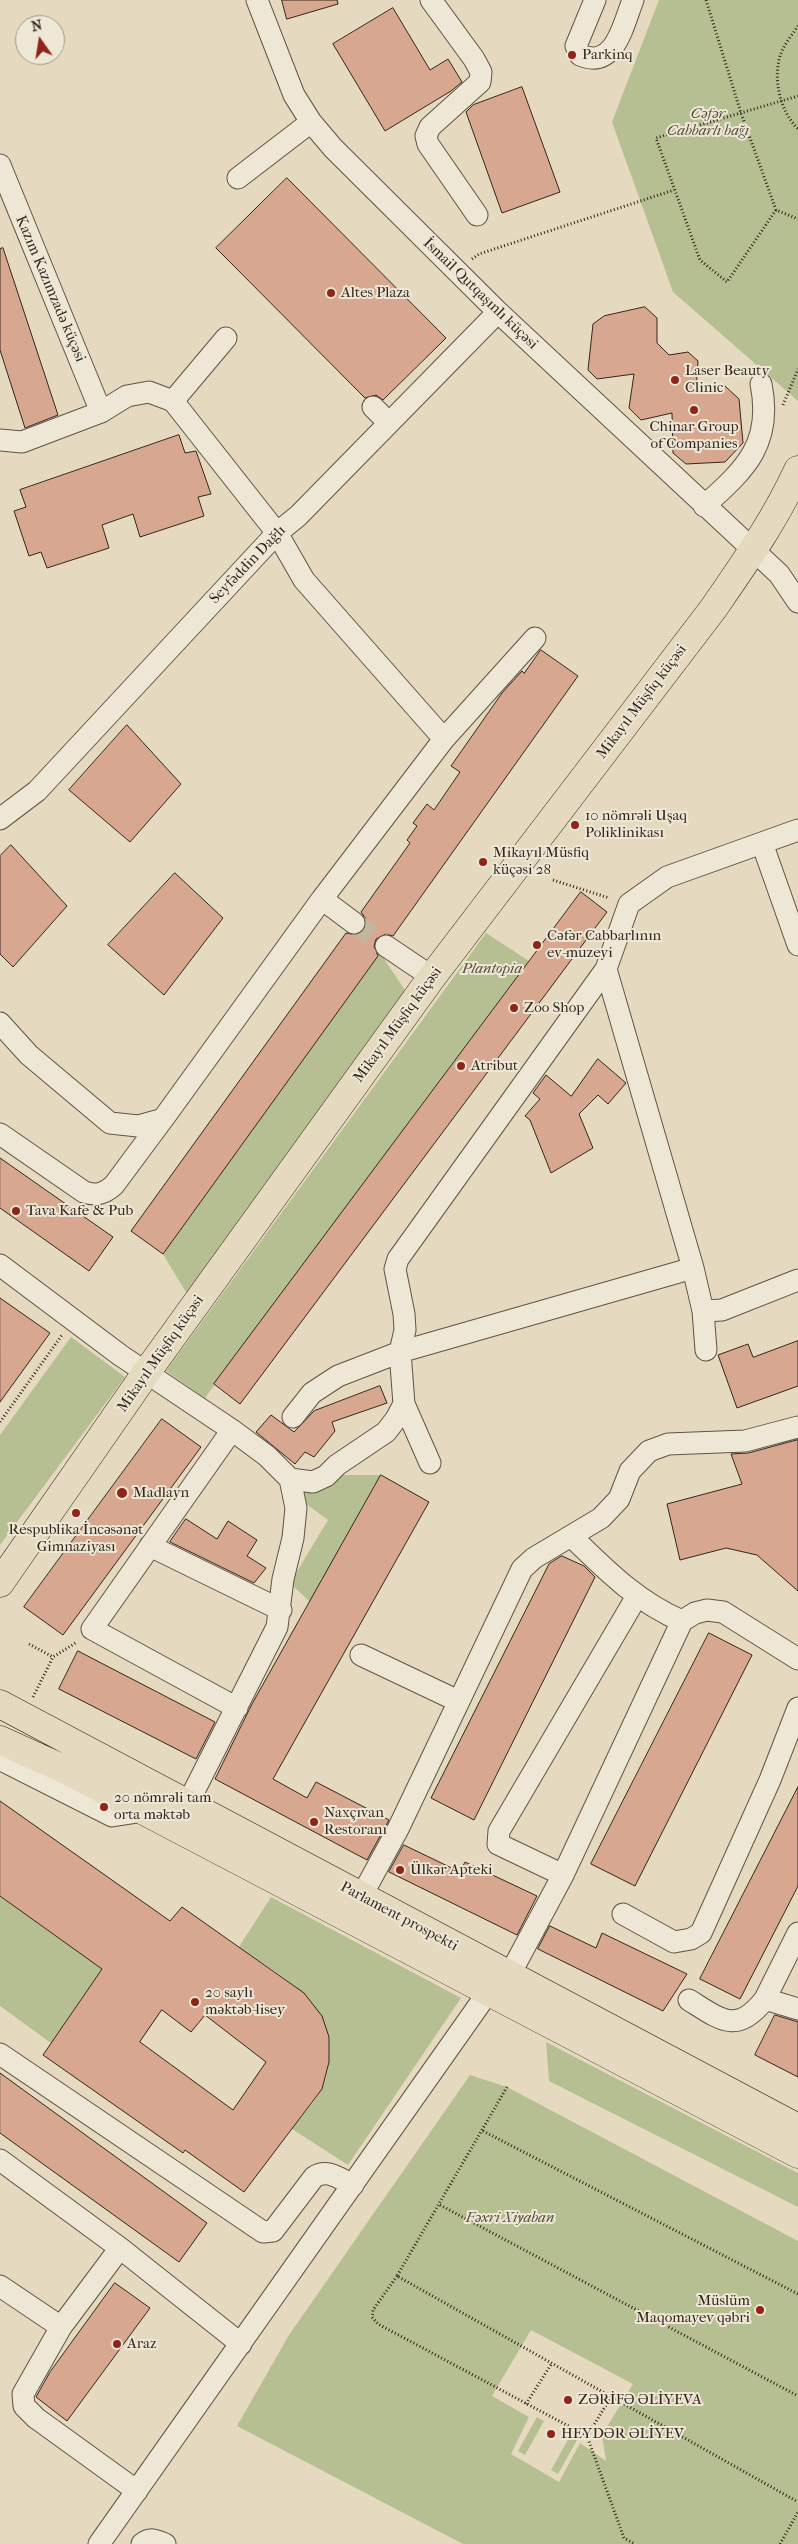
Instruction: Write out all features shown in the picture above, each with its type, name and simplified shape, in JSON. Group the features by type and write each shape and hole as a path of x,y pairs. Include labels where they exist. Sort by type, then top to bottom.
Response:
{"main road":[{"name":"Mikayıl Müşfiq küçəsi","path":"0,1583 146,1373 432,977 713,609 754,551 785,499 798,470"},
{"name":"Parlament prospekti","path":"0,1704 361,1897 499,1984 798,2154"},
{"name":"Parlament prospekti","path":"0,1740 66,1770 144,1811 798,2128"}],"street":[{"name":"İsmail Qutqaşınlı küçəsi","path":"257,0 294,95 311,122 333,148 498,312 787,583 798,602"},
{"path":"431,0 474,59 481,72 480,82 430,127 426,136 428,144 477,215"},
{"path":"594,0 576,46 580,55 591,59 604,56 614,48 633,0"},
{"path":"238,178 311,122"},
{"name":"Kazım Kazımzadə küçəsi","path":"0,165 6,201 101,412"},
{"name":"Seyfəddin Dağlı","path":"0,819 37,792 277,533 298,516 498,312"},
{"path":"173,401 226,338"},
{"path":"704,506 733,481 754,453 762,435 765,419 761,384"},
{"path":"0,440 22,442 101,412 127,396 150,392 173,401 277,533 304,580 444,739"},
{"path":"373,407 389,423"},
{"path":"0,1134 84,1192 97,1195 107,1192 163,1119 322,899 444,739 535,638"},
{"path":"430,1463 404,1404 400,1352 405,1330 404,1314 395,1269 398,1259 606,970 628,904 667,877 798,830"},
{"path":"762,843 798,945"},
{"path":"322,899 354,923"},
{"path":"386,946 432,977"},
{"path":"606,970 693,1268 703,1311 706,1350"},
{"path":"0,1023 30,1055 110,1122 138,1126 163,1119"},
{"path":"1,1267 146,1373 232,1430 267,1456 290,1479 296,1508 291,1552 283,1579 278,1627 187,1805"},
{"path":"293,1416 312,1392 338,1376 400,1352 693,1268"},
{"path":"703,1311 722,1310 798,1280"},
{"path":"290,1479 313,1482 326,1476 337,1465 386,1432 404,1404"},
{"path":"361,1897 398,1829 522,1569 534,1558 602,1518 619,1499 630,1471 649,1452 668,1444 745,1441 798,1427"},
{"path":"232,1430 92,1629 237,1708"},
{"path":"571,1536 615,1579 637,1596 660,1612 682,1621"},
{"path":"150,1546 281,1610"},
{"path":"563,1875 498,1844 499,1831 637,1596"},
{"path":"107,2541 137,2491 240,2344 499,1984 563,1875 682,1621 695,1613 707,1610 723,1612 798,1659"},
{"path":"361,1655 458,1701"},
{"path":"623,1914 674,1942 691,1939 700,1933 770,1780 798,1708"},
{"path":"0,1753 5,1762 112,1816 144,1811"},
{"path":"689,2000 721,2020 736,2021 749,2017 765,1999 798,1933"},
{"path":"765,1999 798,2009"},
{"path":"0,2054 263,2232 267,2233 277,2227 314,2177 320,2173 326,2172 353,2186"},
{"path":"0,2160 120,2248 240,2344"},
{"path":"120,2248 61,2327 23,2394 24,2406 36,2418 137,2491"},
{"path":"2,2291 61,2327"},
{"path":"142,2544 146,2540 155,2540 165,2544"}],"path":[{"path":"706,0 740,113 776,210 798,219"},
{"path":"798,26 780,55 777,80 781,101 798,129"},
{"path":"776,210 727,282 700,260 656,138 798,96"},
{"path":"456,271 479,254 674,190"},
{"path":"553,880 628,904"},
{"path":"0,1422 67,1329"},
{"path":"33,1698 53,1657 72,1646 92,1629"},
{"path":"29,1644 53,1657"},
{"path":"507,2087 440,2205 397,2276 373,2310 372,2317 378,2324 586,2436 624,2538 635,2544"},
{"path":"483,2131 798,2294"},
{"path":"440,2205 798,2396"},
{"path":"397,2276 798,2502"},
{"path":"526,2404 552,2363"},
{"path":"586,2436 611,2397"},
{"path":"780,2544 798,2512"}],"green space":[{"name":"Cəfər Cabbarlı bağı","path":"659,0 798,0 798,401 673,292 612,122"},
{"name":"Plantopia","path":"486,933 529,961 205,1398 166,1371"},
{"path":"380,953 407,993 187,1294 163,1254"},
{"path":"71,1337 125,1377 0,1545 0,1435"},
{"path":"299,1475 381,1475 310,1602 290,1583 328,1520 305,1503"},
{"path":"0,1896 102,1969 51,2043 0,2006"},
{"path":"271,1897 461,1998 348,2165 292,2129 319,2094 326,2075 329,2052 326,2033 320,2017 310,2002 298,1990 239,1947"},
{"path":"546,2042 798,2173 798,2207 549,2081"},
{"name":"Fəxri Xiyaban","path":"470,2075 507,2087 798,2241 798,2544 463,2544 237,2426 289,2335","holes":["531,2330 633,2384 602,2435 606,2461 580,2443 559,2482 511,2454 529,2417 492,2396"]},
{"path":"537,2417 544,2421 525,2455 518,2451"},
{"path":"570,2436 577,2440 558,2474 551,2470"}],"building":[{"path":"282,0 337,0 338,4 287,19"},
{"path":"393,8 430,70 448,59 462,82 451,91 385,131 333,44"},
{"path":"522,87 560,192 502,213 466,112 473,105"},
{"path":"287,178 446,338 383,400 376,395 365,398 216,248"},
{"path":"3,248 58,415 25,428 0,350 0,249"},
{"path":"645,307 657,318 657,343 669,355 688,352 698,361 696,391 725,386 739,399 743,443 725,462 686,464 673,453 672,413 641,420 629,408 634,374 597,379 588,370 593,324 604,316"},
{"path":"179,435 185,453 196,451 211,494 198,497 204,516 140,537 133,514 102,525 109,548 47,568 41,552 29,556 14,511 26,507 20,490"},
{"path":"541,650 578,676 393,936 386,934 376,939 374,946 378,956 163,1254 131,1231 346,933 358,935 364,930 366,919 361,912 410,843 407,840 417,826 413,823 427,804 434,810 460,772 451,766 502,693 522,671 524,673"},
{"path":"127,725 181,784 130,842 69,790"},
{"path":"11,845 67,906 13,967 0,954 0,856"},
{"path":"175,873 223,918 164,995 108,945"},
{"path":"581,892 607,912 240,1404 214,1384"},
{"path":"598,1059 626,1083 608,1104 598,1095 579,1114 593,1148 551,1173 530,1120 525,1116 540,1099 533,1093 546,1075 571,1096"},
{"path":"0,1158 113,1237 89,1271 0,1208"},
{"path":"0,1298 50,1333 0,1402"},
{"path":"798,1341 798,1386 737,1408 718,1355 748,1344 753,1357"},
{"path":"380,1386 387,1403 332,1422 335,1431 314,1457 305,1452 295,1464 256,1432 271,1415 294,1432 314,1411"},
{"path":"162,1419 201,1447 63,1635 24,1607"},
{"path":"798,1440 798,1591 757,1555 726,1548 680,1560 667,1504 742,1484 731,1454 748,1453"},
{"path":"381,1475 429,1502 273,1779 307,1798 316,1782 389,1820 367,1860 215,1779 252,1704"},
{"path":"186,1519 217,1539 228,1521 257,1540 247,1556 266,1568 254,1583 170,1542"},
{"path":"562,1556 584,1566 595,1577 474,1820 431,1798 549,1564"},
{"path":"709,1633 752,1655 635,1886 591,1864"},
{"path":"78,1651 215,1722 196,1759 59,1689"},
{"path":"798,1787 798,1886 740,1999 700,1979"},
{"name":"20 saylı məktəb-lisey","path":"0,1801 170,1921 182,1907 304,1993 322,2016 329,2037 329,2062 322,2089 244,2192 185,2150 183,2153 43,2055 102,1969 0,1896","holes":["162,2010 191,2032 205,2015 266,2062 233,2110 140,2042"]},
{"path":"404,1845 460,1872 465,1862 537,1896 517,1935 389,1872"},
{"path":"550,1926 596,1948 602,1933 687,1974 663,2011 538,1949"},
{"path":"775,2015 798,2022 798,2077 755,2055"},
{"path":"0,2073 207,2223 179,2262 0,2133"},
{"path":"115,2283 150,2308 67,2421 36,2397 50,2372"}],"tunnel":[{"path":"354,923 386,946"}],"place":[{"name":"Parkinq","path":"572,55"},
{"name":"Altes Plaza","path":"331,293"},
{"name":"Laser Beauty Clinic","path":"675,380"},
{"name":"Chinar Group of Companies","path":"694,410"},
{"name":"10 nömrəli Uşaq Poliklinikası","path":"575,825"},
{"name":"Mikayıl Müsfiq küçəsi 28","path":"483,862"},
{"name":"Cəfər Cabbarlının ev-muzeyi","path":"537,945"},
{"name":"Zoo Shop","path":"514,1008"},
{"name":"Atribut","path":"461,1066"},
{"name":"Tava Kafe & Pub","path":"16,1211"},
{"name":"Madlayn","path":"122,1493"},
{"name":"Respublika İncəsənət Gimnaziyası","path":"76,1513"},
{"name":"20 nömrəli tam orta məktəb","path":"104,1807"},
{"name":"Naxçıvan Restoranı","path":"314,1822"},
{"name":"Ülkər Apteki","path":"400,1870"},
{"name":"20 saylı məktəb-lisey","path":"195,2002"},
{"name":"Müslüm Maqomayev qəbri","path":"760,2310"},
{"name":"Araz","path":"117,2344"},
{"name":"ZƏRİFƏ ƏLİYEVA","path":"568,2400"},
{"name":"HEYDƏR ƏLİYEV","path":"551,2434"}]}
